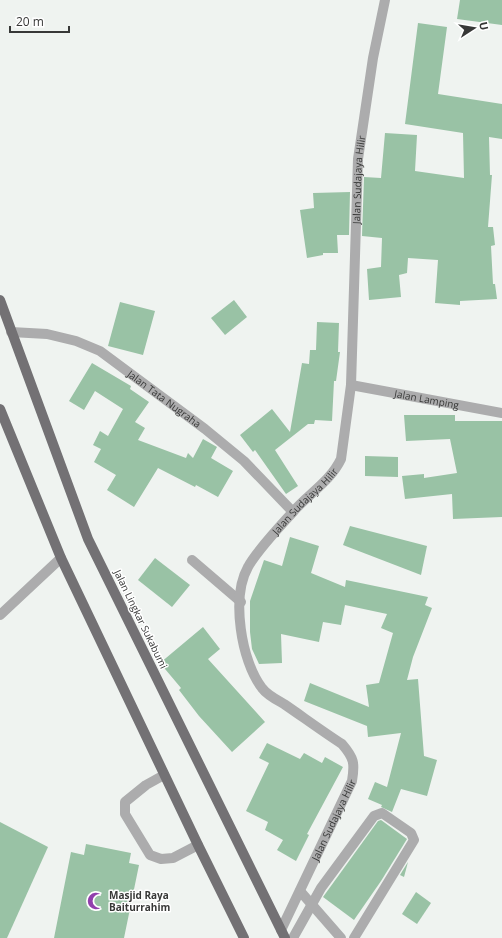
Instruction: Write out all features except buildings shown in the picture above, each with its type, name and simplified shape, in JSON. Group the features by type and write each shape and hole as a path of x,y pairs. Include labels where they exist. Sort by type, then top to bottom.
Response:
{"main road":[{"name":"Jalan Lingkar Sukabumi","path":"0,300 88,538 283,934"},
{"path":"0,409 61,558 164,775 244,938"}],"street":[{"name":"Jalan Sudajaya Hilir","path":"283,934 300,891 352,781 355,766 351,755 342,744 263,690 252,673 244,651 240,630 242,584 248,567 293,512 336,470 341,459 351,385 358,159 373,58 385,0"},
{"name":"Jalan Tata Nugraha","path":"11,332 47,334 76,341 100,351 205,429 238,456 293,512"},
{"name":"Jalan Lamping","path":"351,385 502,413"},
{"path":"0,615 61,558"},
{"path":"192,560 241,602"},
{"path":"164,775 146,785 125,802 125,814 150,854 161,859 173,858 198,845"},
{"path":"293,938 311,904 374,816 382,813 411,833 414,837 413,842 354,938"},
{"path":"300,891 341,938"}],"place":[{"name":"Masjid Raya Baiturrahim","path":"96,901"}]}
